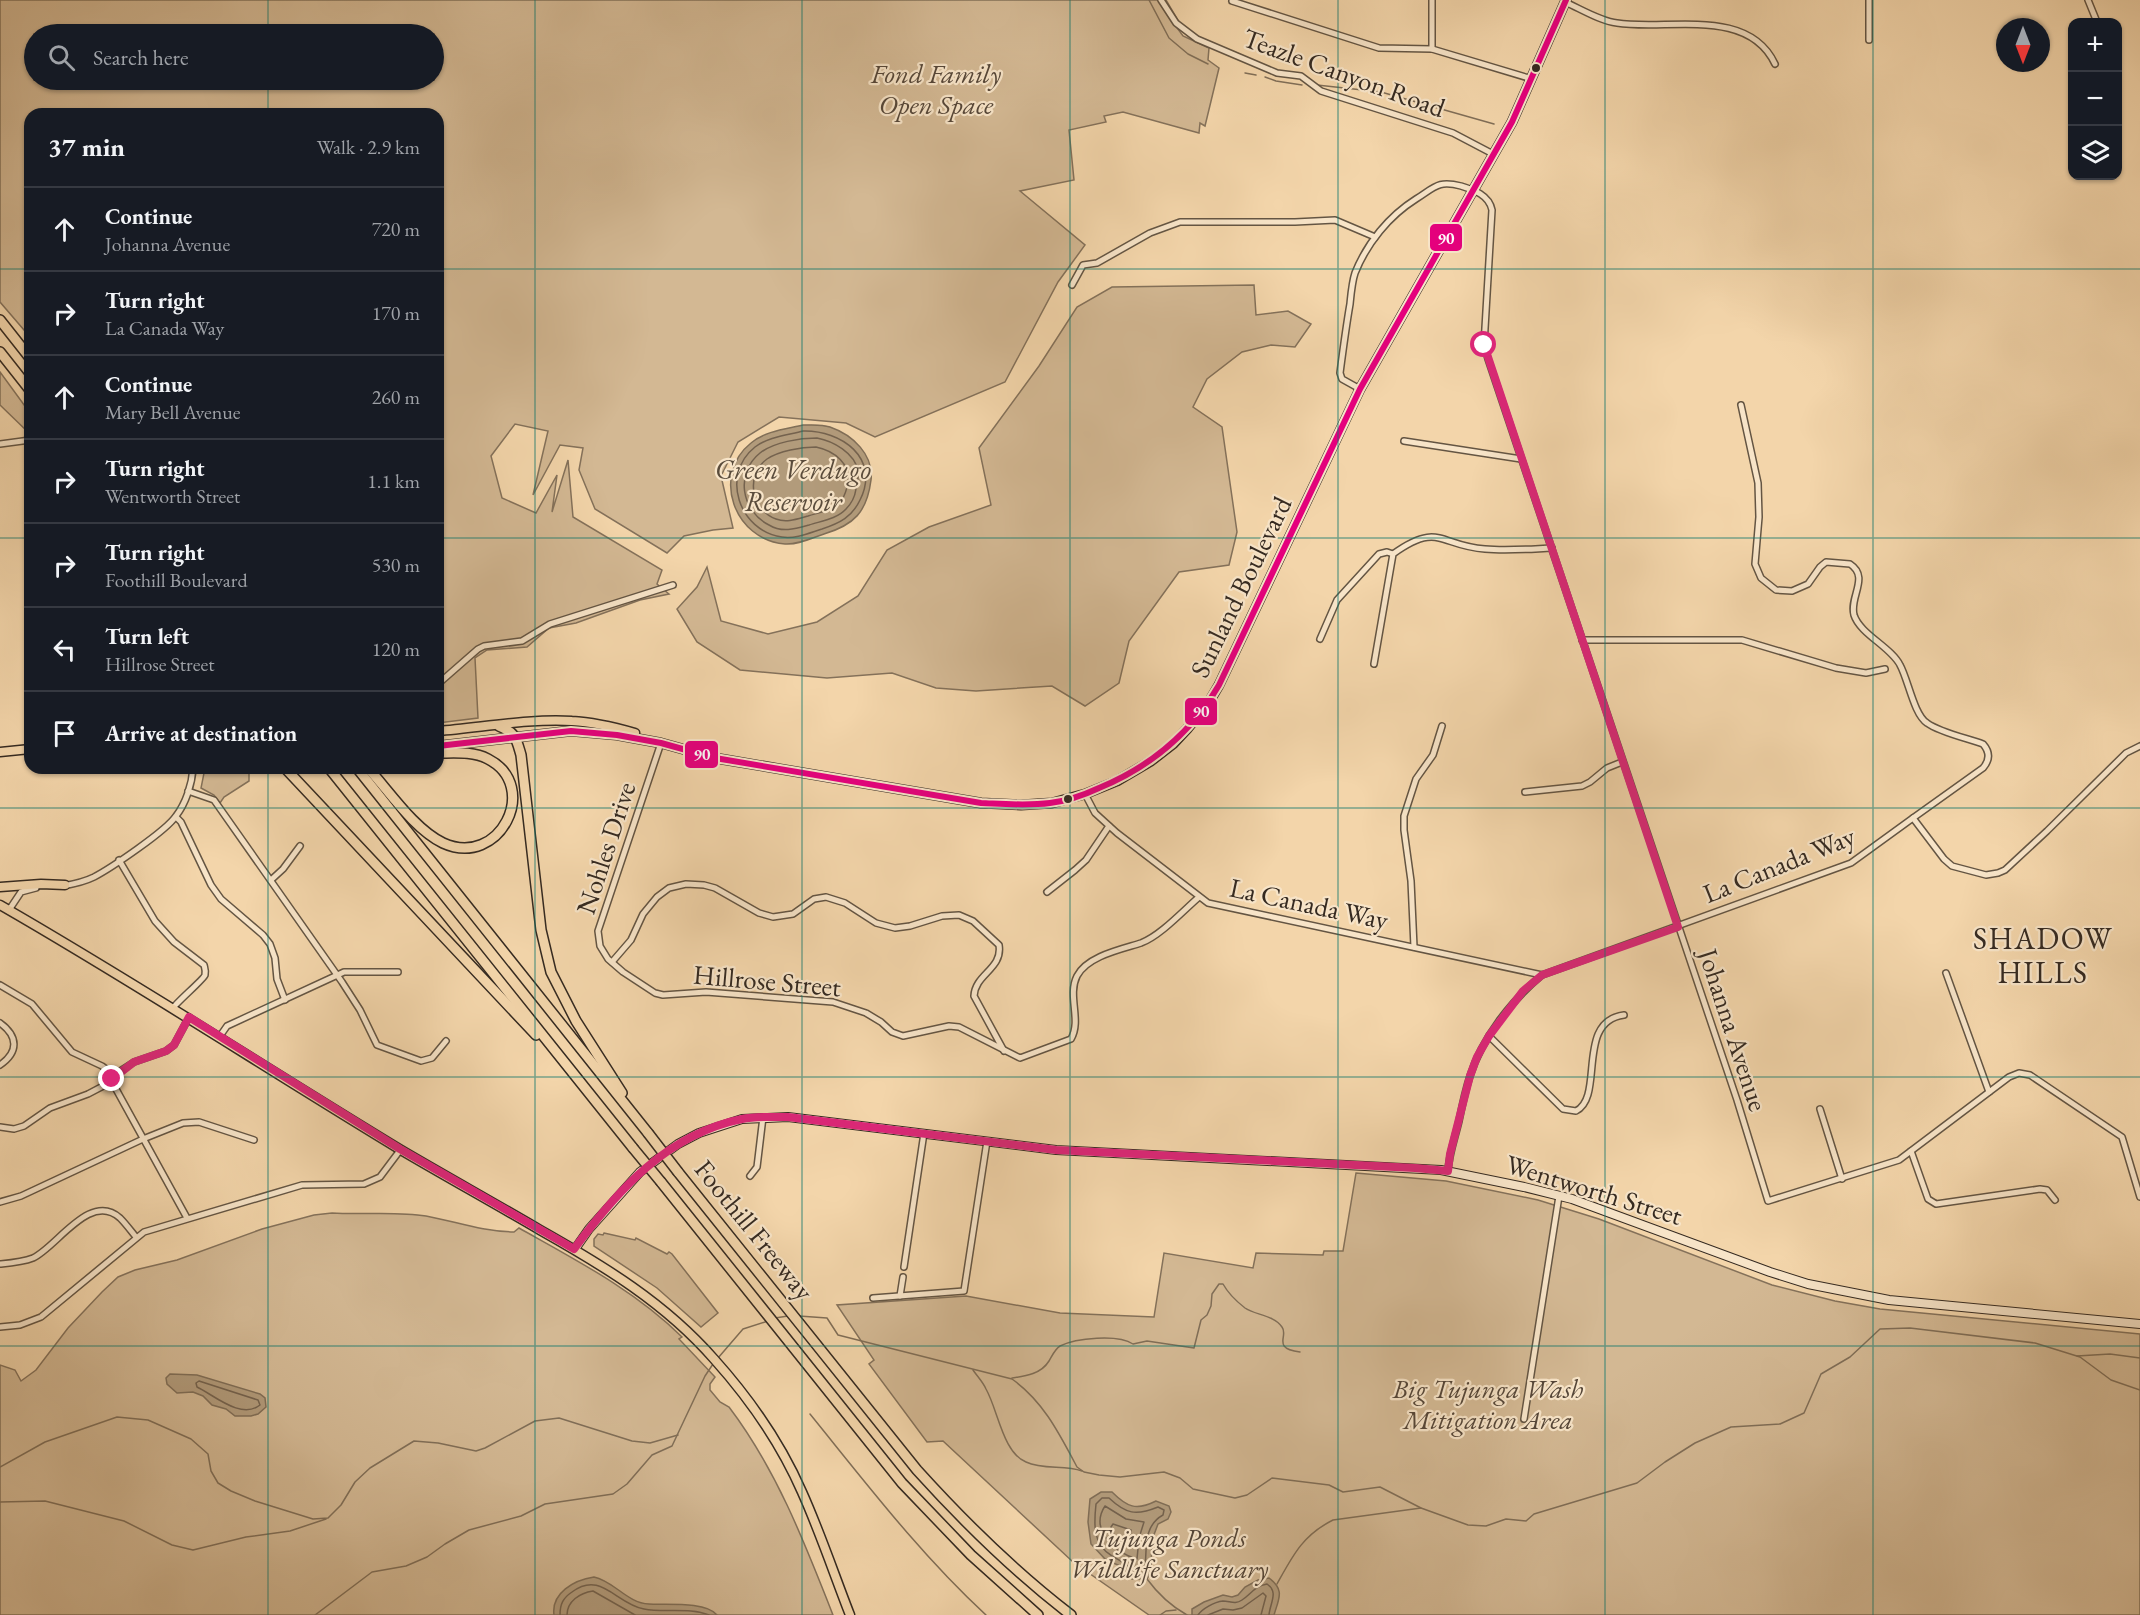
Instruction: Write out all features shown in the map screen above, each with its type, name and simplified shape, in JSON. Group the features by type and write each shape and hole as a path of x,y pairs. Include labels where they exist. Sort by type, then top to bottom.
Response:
{"highway":[{"path":"0,320 24,350"},
{"path":"0,352 24,382"},
{"path":"19,376 24,386"},
{"path":"499,726 516,736 521,755 541,930 551,972 576,1021 648,1133"},
{"path":"368,774 434,838 460,848 488,843 503,828 511,814 512,796 504,773 493,762 478,755 444,753"},
{"path":"291,774 594,1099"},
{"name":"Foothill Freeway","path":"333,774 809,1369 918,1501 983,1567 1038,1615"},
{"name":"Foothill Freeway","path":"367,774 678,1172 902,1452 950,1506 1003,1558 1071,1615"}],"main road":[{"name":"Sunland Boulevard","path":"444,745 571,731 590,732 661,743 715,758 989,804 1042,804 1086,794 1117,782 1151,761 1187,729 1209,702 1219,685 1360,389 1512,122 1566,1"},
{"name":"Sunland Boulevard","path":"444,731 550,721 591,723 644,735 661,743"},
{"path":"0,752 24,750"},
{"path":"0,752 24,754"},
{"path":"0,887 65,885"},
{"path":"0,905 189,1017 400,1149 574,1249 633,1286 666,1312 693,1336 761,1419 802,1490 850,1615"},
{"name":"Wentworth Street","path":"574,1249 627,1185 656,1158 699,1133 742,1119 788,1117 1056,1150 1448,1171 1559,1196 1808,1284 1889,1300 2140,1324"}],"street":[{"name":"Teazle Canyon Road","path":"1161,0 1176,23 1197,39 1277,73 1301,76 1321,91 1453,134 1493,154"},
{"path":"1432,0 1432,49"},
{"path":"1869,0 1869,40"},
{"path":"2088,0 2095,18"},
{"path":"1232,1 1379,48 1432,49 1532,79"},
{"path":"1566,1 1614,23 1707,24 1728,28 1749,37 1765,49 1775,64"},
{"path":"1360,389 1342,379 1340,373 1354,275 1375,237 1403,207 1438,184 1446,182 1473,190"},
{"name":"Johanna Avenue","path":"1473,190 1489,201 1492,210 1484,345 1737,1100 1768,1202 1842,1179"},
{"path":"1072,285 1083,266 1097,263 1150,233 1180,222 1335,220 1375,237"},
{"name":"La Canada Way","path":"1086,794 1092,809 1109,826 1208,903 1542,975 1851,863 1983,768 1988,761 1988,751 1983,744 1933,726 1923,719 1897,660 1856,618 1853,606 1860,580 1854,566 1826,562 1808,584 1792,591 1776,590 1761,578 1755,564 1759,517 1758,483 1741,405"},
{"path":"0,444 24,441"},
{"path":"1404,441 1521,459"},
{"path":"1374,664 1393,554 1410,542 1436,536 1486,549 1552,548"},
{"path":"1320,639 1337,600 1378,554 1387,552 1393,554"},
{"path":"444,679 484,646 522,641 550,624 674,585"},
{"path":"1582,640 1742,640 1836,668 1866,673 1885,669"},
{"path":"1414,947 1411,881 1404,816 1416,779 1433,755 1443,726"},
{"name":"Nohles Drive","path":"612,962 600,946 598,931 600,921 661,743"},
{"path":"1913,818 1952,866 1986,875 1998,873 2005,870 2048,831 2126,753 2140,746"},
{"path":"1524,792 1582,786 1607,768 1622,762"},
{"path":"9,910 24,890 82,882 119,860 176,817 188,791 192,774"},
{"path":"188,791 214,800 337,975 360,1010 373,1040 379,1047 422,1061 432,1058 446,1041"},
{"path":"176,817 181,822 211,885 220,898 263,935 270,944 275,958 277,979 285,1000"},
{"path":"1047,892 1086,860 1109,826"},
{"path":"271,880 283,869 300,846"},
{"path":"119,860 155,921 174,942 204,965 206,974 202,980 173,1008"},
{"path":"612,962 631,940 649,906 665,890 680,885 715,888 759,913 773,917 793,914 814,899 826,897 844,903 876,922 896,928 945,915 959,915 969,918 999,945 999,959 976,987 974,996 1005,1052"},
{"name":"Hillrose Street","path":"612,962 655,993 663,995 706,992 833,1002 866,1013 892,1032 903,1036 949,1026 959,1028 1020,1058 1071,1039 1075,1023 1074,987 1076,978 1083,967 1098,958 1149,939 1199,897"},
{"path":"220,1036 227,1026 344,972 398,972"},
{"path":"1946,973 1989,1092"},
{"path":"1448,1171 1450,1154 1477,1057 1489,1036 1523,991 1542,975"},
{"path":"0,985 32,1004 72,1052 102,1066 113,1078 143,1139 187,1218"},
{"path":"1489,1036 1563,1109 1576,1111 1586,1102 1599,1029 1608,1019 1624,1015"},
{"path":"0,1127 19,1128 50,1108 88,1094 138,1059 166,1051 174,1045 189,1017"},
{"path":"0,1023 8,1029 14,1041 12,1053 0,1065"},
{"path":"1820,1109 1842,1179 1890,1164 2014,1075 2027,1074 2122,1137 2140,1197"},
{"path":"750,1176 757,1167 763,1117"},
{"path":"0,1202 21,1196 143,1139 183,1123 194,1122 224,1129 255,1140"},
{"path":"904,1267 924,1133"},
{"path":"873,1298 964,1291 987,1141"},
{"path":"0,1327 15,1326 41,1317 136,1237 149,1229 302,1185 364,1184 380,1176 400,1149"},
{"path":"1911,1151 1928,1199 1936,1204 2040,1189 2047,1190 2055,1200"},
{"path":"1524,1419 1559,1196"},
{"path":"0,1264 33,1258 79,1220 94,1212 116,1215 136,1237"},
{"path":"900,1296 903,1277"}],"green space":[{"name":"Fond Family Open Space","path":"0,0 1166,0 1179,22 1172,21 1183,36 1209,48 1208,60 1219,68 1205,126 1200,123 1199,133 1123,112 1104,116 1106,122 1069,130 1074,180 1020,191 1085,245 1058,282 1005,382 875,437 846,423 779,417 738,442 721,476 733,528 684,536 667,553 595,509 579,470 583,448 560,445 533,495 548,431 515,424 491,456 502,498 536,513 557,475 552,512 568,460 573,517 662,570 657,584 669,594 640,600 576,623 549,628 527,647 487,650 475,658 478,718 444,722 444,108 24,108 24,330 0,302"},
{"path":"1254,285 1256,315 1288,311 1311,324 1295,347 1271,345 1242,352 1207,379 1193,407 1222,427 1237,532 1229,565 1179,572 1129,641 1119,683 1085,706 1052,686 976,691 936,688 892,673 827,678 740,670 697,642 677,609 697,587 707,567 721,621 768,634 817,622 858,596 887,550 929,527 991,505 979,448 1039,366 1077,307 1112,287"},
{"path":"0,372 24,405 24,428 0,405"},
{"path":"204,774 249,774 249,781 224,797 220,803 214,795 201,788"},
{"name":"Big Tujunga Wash Mitigation Area","path":"1356,1173 1446,1181 1538,1200 1599,1219 1772,1285 1835,1301 1880,1309 2140,1334 2140,1615 1149,1615 1073,1562 943,1441 927,1442 869,1364 874,1360 837,1305 966,1296 1060,1313 1154,1317 1164,1253 1253,1268 1256,1253 1323,1255 1324,1251 1343,1251"},
{"path":"392,1213 426,1216 490,1230 514,1232 519,1228 605,1277 664,1320 682,1337 679,1339 715,1377 710,1384 710,1390 720,1402 729,1407 761,1455 788,1506 833,1615 0,1615 0,1365 15,1370 21,1381 36,1370 68,1328 118,1277 135,1270 177,1260 262,1229 314,1215"},
{"path":"604,1233 635,1240 636,1238 667,1254 669,1252 672,1254 718,1313 701,1327 657,1288 594,1246 594,1239 598,1234 603,1235"}],"water":[{"name":"Green Verdugo Reservoir","path":"803,425 830,427 847,435 860,447 869,462 871,471 866,501 857,516 834,530 795,543 785,544 767,540 741,519 734,504 731,488 732,472 739,456 757,439 776,431"},
{"path":"170,1374 197,1375 260,1394 265,1398 266,1407 258,1414 235,1416 226,1409 212,1405 203,1396 193,1392 177,1393 167,1384 166,1378"},
{"path":"1101,1492 1112,1492 1132,1506 1143,1506 1156,1501 1169,1506 1171,1512 1168,1519 1158,1524 1152,1540 1151,1571 1147,1579 1132,1579 1123,1567 1106,1560 1091,1544 1088,1522 1090,1499"},
{"path":"594,1577 641,1603 695,1606 712,1611 717,1615 554,1615 556,1600 565,1589 579,1581"},
{"path":"1269,1578 1279,1590 1274,1615 1192,1615 1192,1609 1204,1602 1223,1595 1232,1597 1238,1595 1245,1587 1258,1580"}],"waterway":[{"path":"1149,0 1169,38 1188,54 1208,64"},
{"path":"1245,73 1256,75"},
{"path":"1265,77 1302,85"},
{"path":"1317,85 1381,92 1494,124"},
{"path":"1012,1378 1037,1372 1046,1365 1060,1346 1086,1339 1118,1339 1133,1344 1147,1341 1194,1348 1201,1320 1207,1315 1211,1306 1212,1294 1219,1284 1223,1284 1232,1297 1245,1308 1279,1323 1284,1330 1283,1345 1300,1352"},
{"path":"775,1318 788,1316"},
{"path":"799,1316 827,1318 838,1335 1012,1379 1033,1397 1057,1430 1077,1467 1084,1472 1120,1477 1164,1472 1180,1478 1193,1489 1235,1498 1247,1495 1272,1478 1329,1485 1343,1492 1380,1487 1421,1508 1468,1525 1486,1526 1506,1519 1526,1521 1534,1514 1637,1483 1695,1443 1731,1427 1780,1424 1804,1413 1821,1374 1850,1357 1880,1329 1910,1328 2035,1343 2080,1357 2111,1380 2140,1390"},
{"path":"718,1358 743,1329 768,1321"},
{"path":"2077,1356 2110,1354 2140,1358"},
{"path":"315,1615 372,1572 406,1566 427,1557 469,1530 521,1516 545,1504 613,1494 627,1484 652,1455 672,1446 713,1364"},
{"path":"973,1370 985,1386 1006,1440 1018,1457 1039,1466 1082,1471"},
{"path":"810,1414 916,1543 986,1615"},
{"path":"0,1467 45,1442 117,1417 148,1420 191,1439 208,1454 211,1471 218,1483 231,1491 313,1519 328,1518 341,1505 355,1482 370,1468 414,1441 438,1443 476,1451 535,1421 559,1418 632,1441 650,1443 678,1435"},
{"path":"0,1502 45,1501 124,1521 172,1545 193,1550 246,1537 290,1531 326,1519"},
{"path":"1277,1584 1306,1539 1333,1520 1421,1508"},
{"path":"1147,1579 1165,1599 1187,1615"},
{"path":"1160,1615 1166,1611 1176,1610"}],"transit line":[{"name":"90","path":"444,745 571,731 617,735 661,743 715,758 981,803 1016,804 1063,801 1118,780 1152,759 1168,747 1196,718 1219,685 1360,389 1512,122 1566,0"}],"district":[{"name":"SHADOW HILLS","path":"2043,956"}],"route":[{"path":"112,1079 134,1062 166,1051 174,1045 189,1017 400,1149 574,1249 627,1185 656,1158 699,1133 742,1119 763,1117 788,1117 1056,1150 1448,1171 1448,1161 1477,1057 1489,1036 1523,991 1542,975 1678,927 1484,345"}],"park label":[{"name":"Tujunga Ponds Wildlife Sanctuary","path":"1169,1554"}]}
